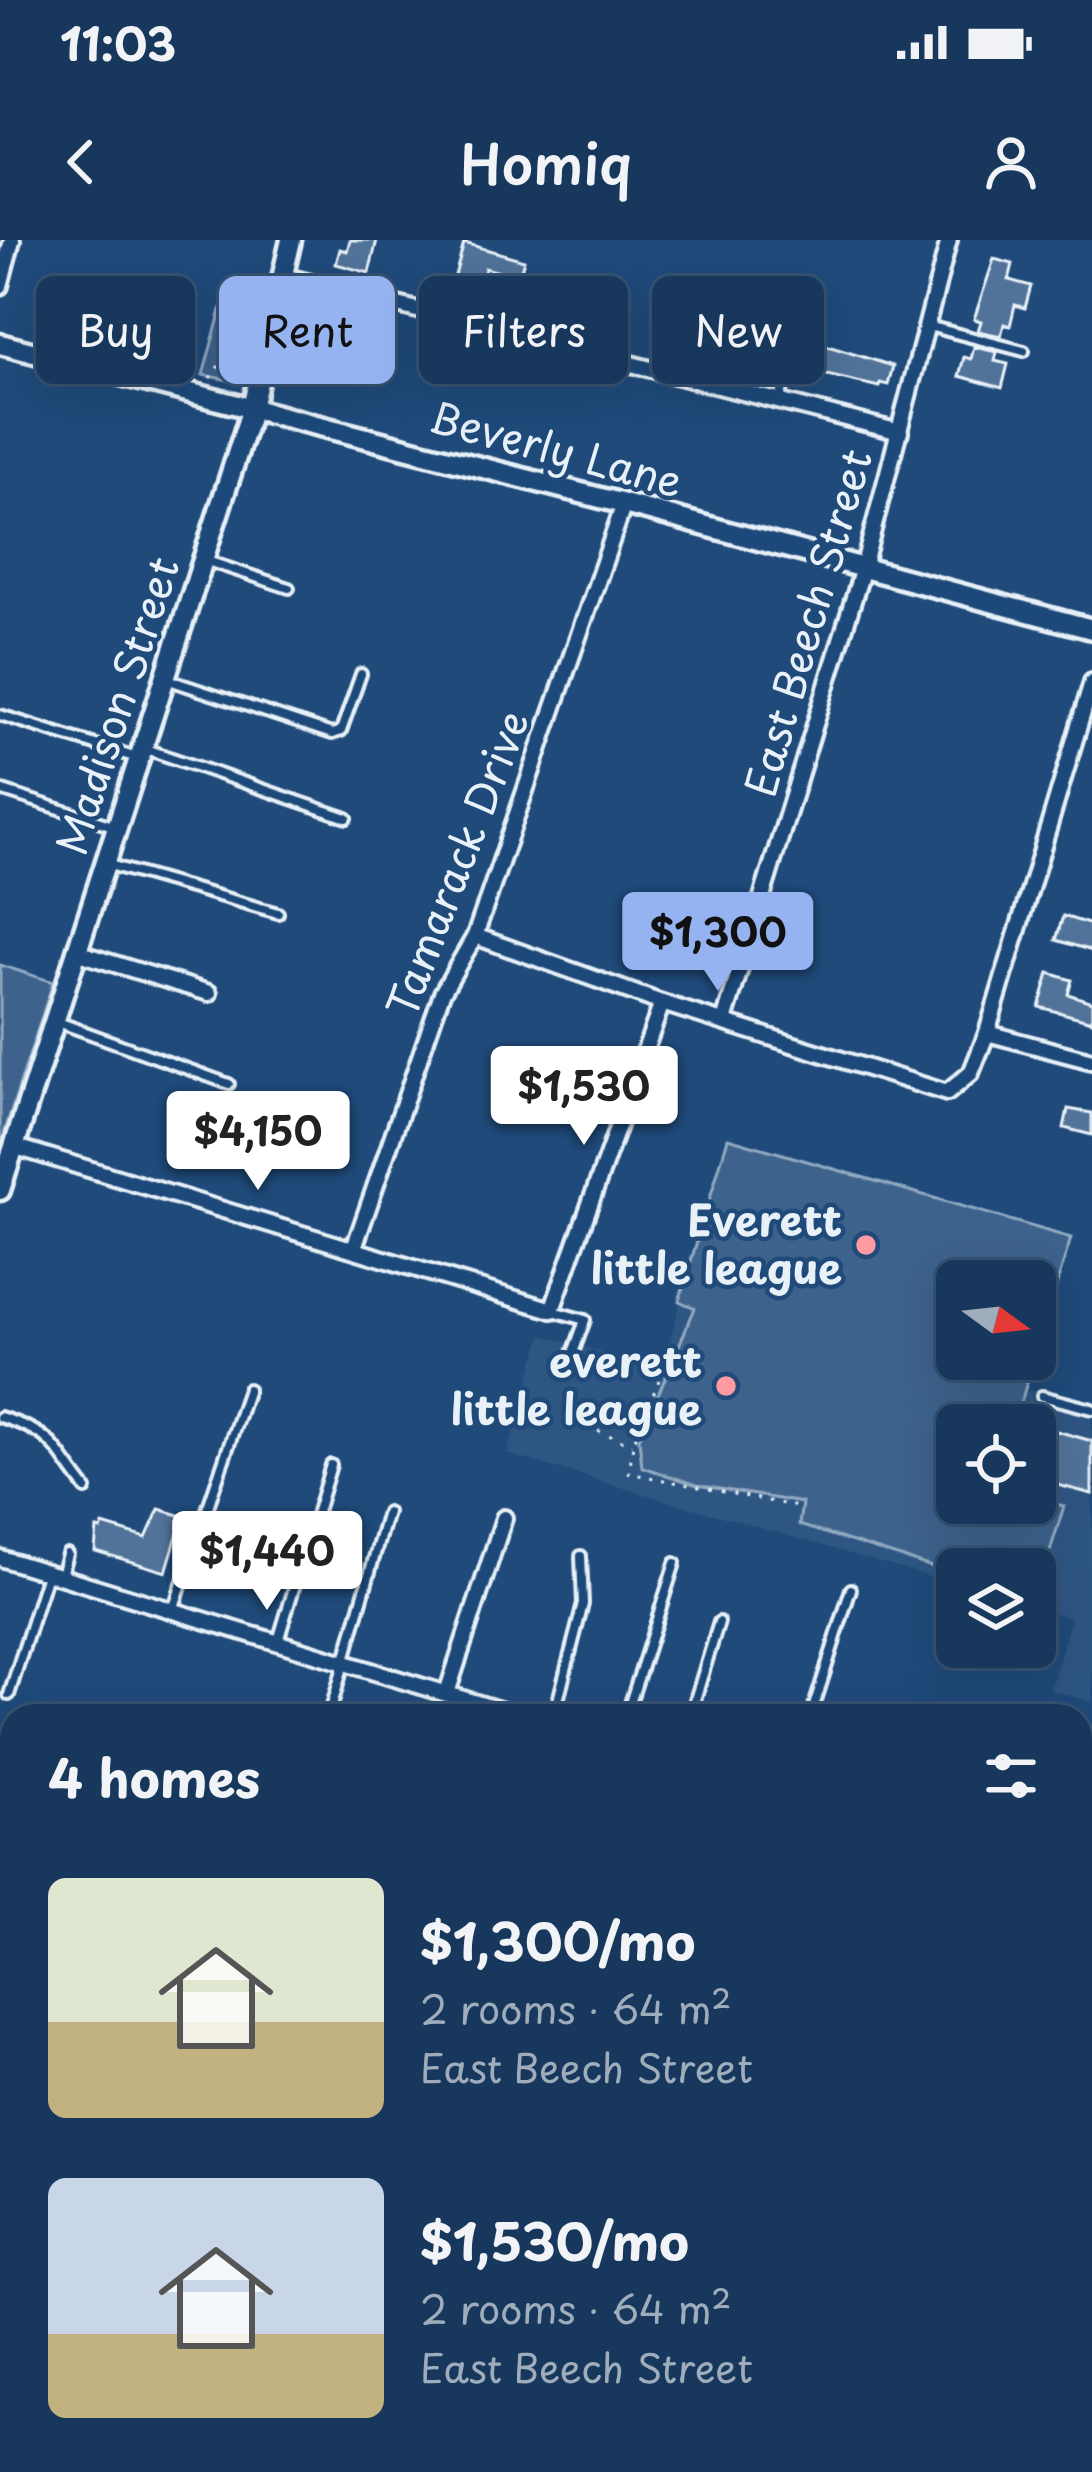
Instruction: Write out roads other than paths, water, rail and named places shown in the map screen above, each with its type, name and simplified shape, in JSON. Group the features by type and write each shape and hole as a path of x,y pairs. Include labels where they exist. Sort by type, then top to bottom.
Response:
{"street":[{"path":"0,286 12,240"},
{"name":"Madison Street","path":"283,276 291,240"},
{"name":"East Beech Street","path":"724,1022 863,568 949,240"},
{"path":"395,304 900,432"},
{"name":"Beverly Lane","path":"0,344 36,353"},
{"name":"Beverly Lane","path":"158,384 1092,629"},
{"name":"Madison Street","path":"0,1186 257,384"},
{"name":"Tamarack Drive","path":"354,1248 442,993 476,936 623,504"},
{"path":"476,936 662,1003 947,1093 970,1073 987,1033 1092,682"},
{"path":"76,952 209,994"},
{"path":"13,1146 552,1310 662,1003"},
{"path":"987,1033 1092,1060"},
{"path":"453,1695 504,1518"},
{"path":"0,1558 481,1704"}],"lane":[{"path":"927,326 1024,351"},
{"path":"780,402 784,384"},
{"path":"202,560 289,588"},
{"path":"164,679 332,734 341,731 362,674"},
{"path":"0,715 347,818"},
{"path":"0,790 116,827"},
{"path":"105,863 278,913"},
{"path":"54,1020 229,1084"},
{"path":"552,1310 585,1320 573,1353"},
{"path":"173,1610 248,1390"},
{"path":"1042,1396 1092,1409"},
{"path":"1,1420 27,1426 55,1442 86,1489"},
{"path":"278,1642 331,1465"},
{"path":"333,1704 387,1512"},
{"path":"9,1695 54,1574 67,1554"},
{"path":"557,1704 583,1604 580,1556"},
{"path":"630,1704 675,1563"},
{"path":"815,1704 850,1589"},
{"path":"694,1704 719,1622"},
{"path":"453,1695 454,1704"}],"place":[{"name":"Everett little league","path":"866,1245"},
{"name":"everett little league","path":"726,1386"}]}
